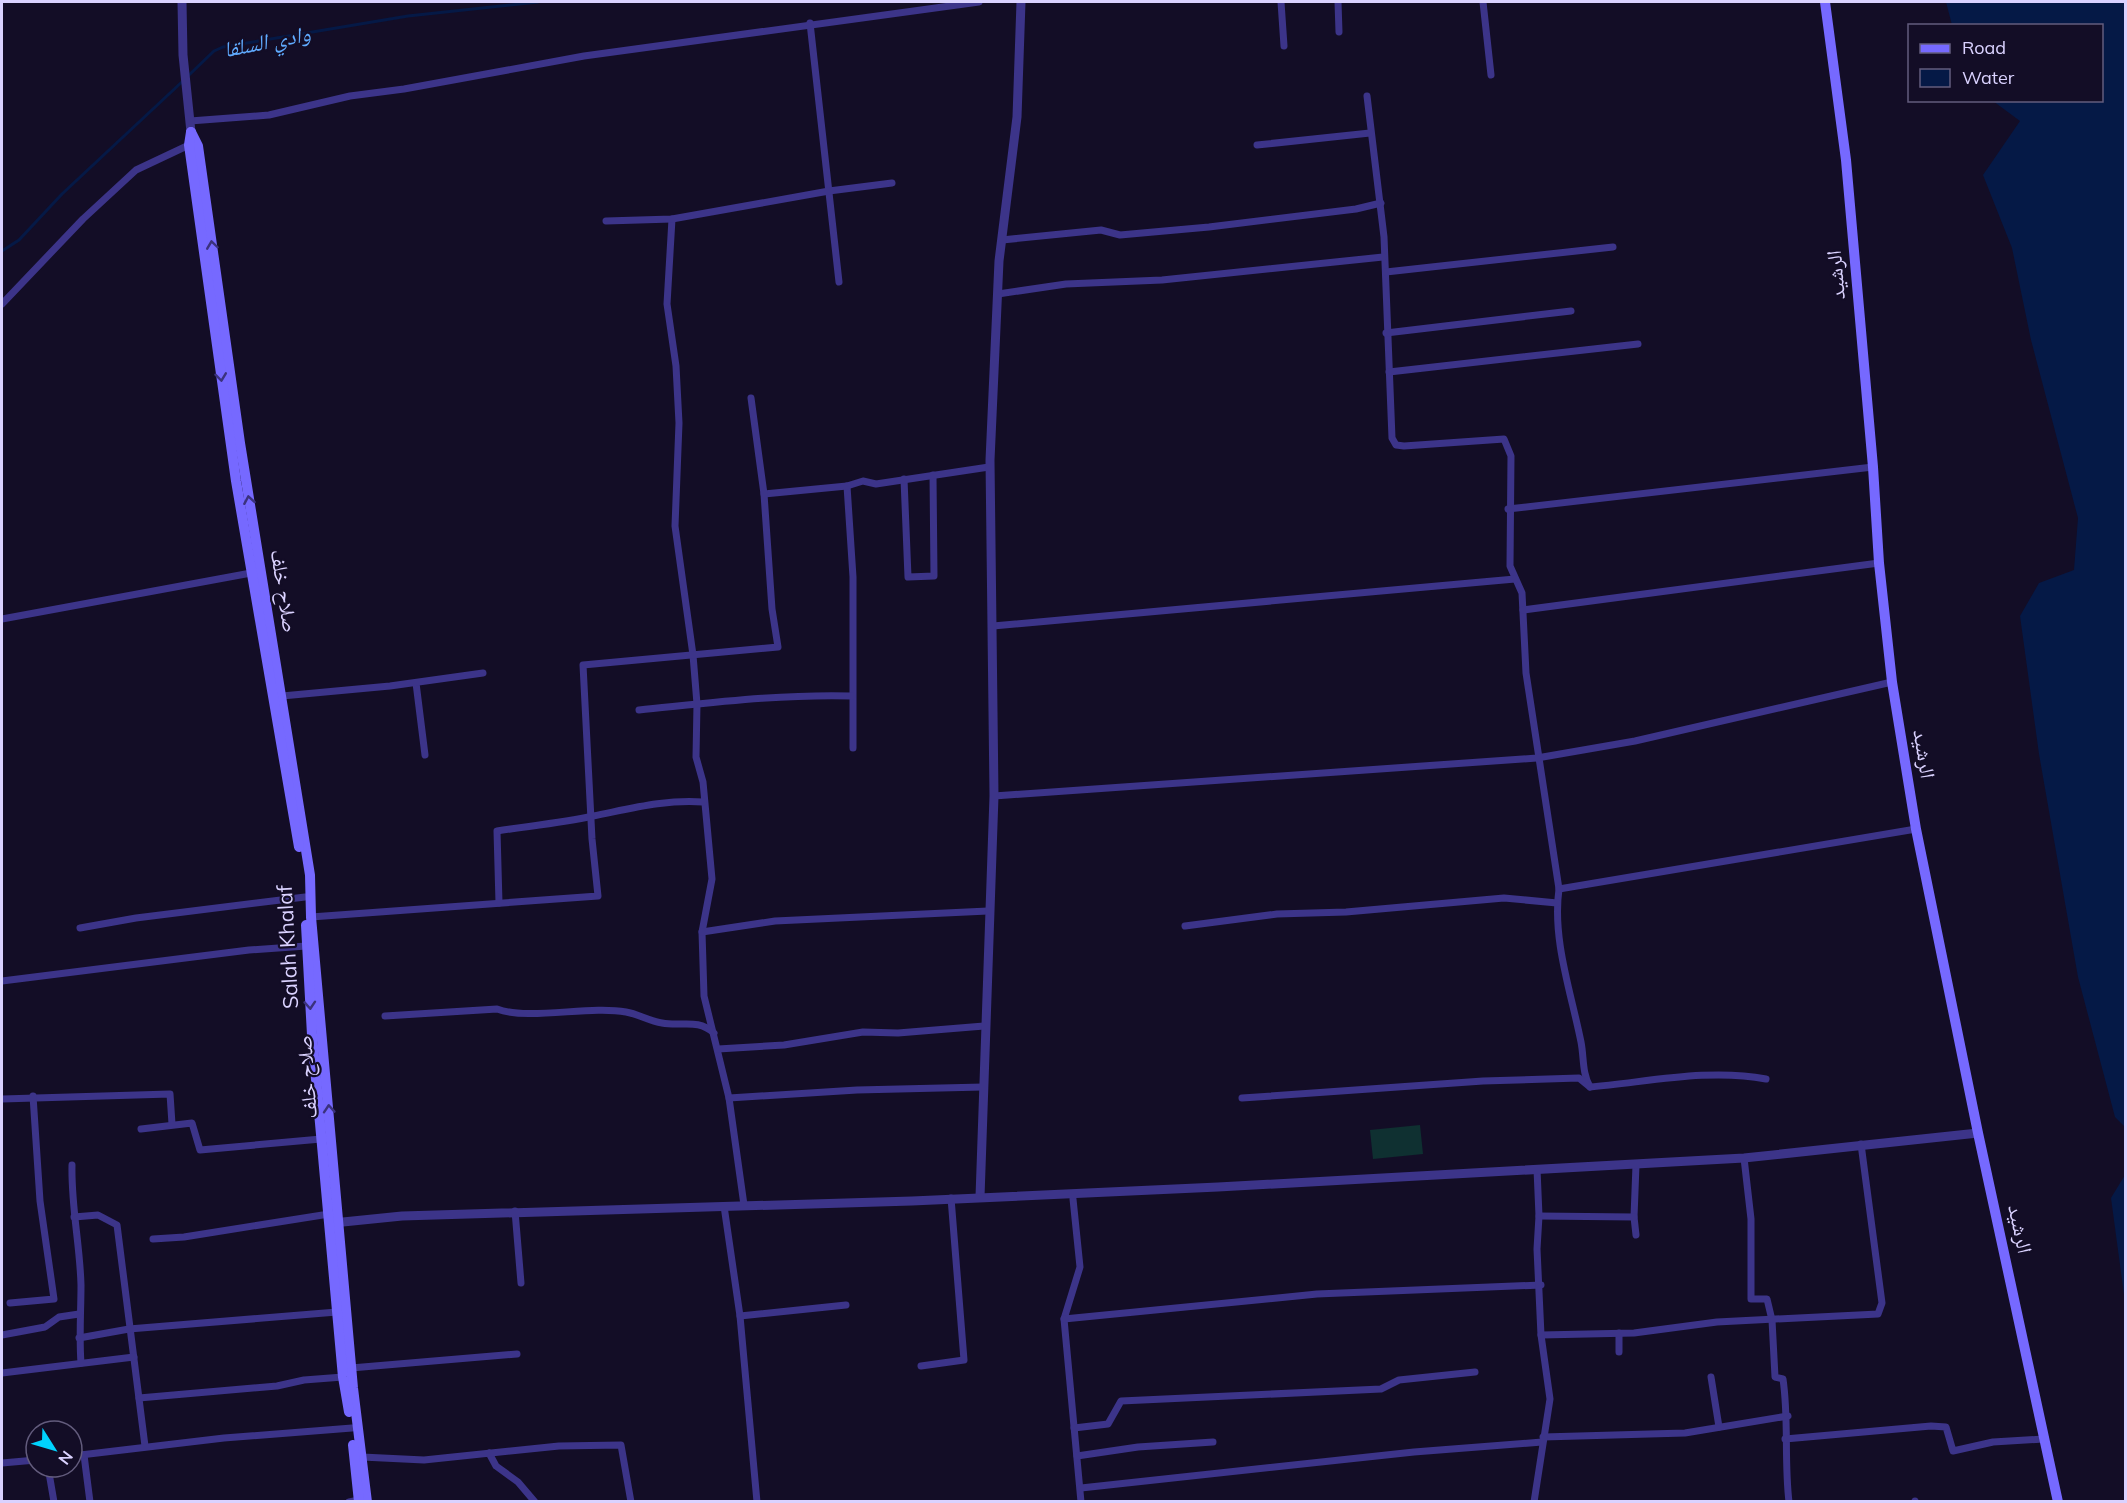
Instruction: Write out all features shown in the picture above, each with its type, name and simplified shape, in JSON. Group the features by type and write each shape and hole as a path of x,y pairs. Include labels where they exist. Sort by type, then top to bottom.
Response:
{"main road":[{"name":"الرشيد","path":"1825,2 1846,160 1873,467 1879,563 1892,682 1916,829 1978,1133 2058,1502"},
{"name":"صلاح خلف","path":"190,127 189,145 224,404 251,573"},
{"name":"صلاح خلف","path":"190,127 198,146 242,454 310,875 333,1220 347,1373 362,1457 359,1501"},
{"name":"Salah Khalaf","path":"251,573 299,848 305,897 306,946 321,1139 333,1220 337,1312 347,1373 359,1501"}],"street":[{"path":"182,2 184,69 190,127 269,115 350,96 404,89 584,56 810,23 979,2"},
{"path":"980,1197 988,911 994,796 989,468 1002,240 1017,117 1021,2"},
{"path":"1281,2 1284,46"},
{"path":"1338,2 1339,32"},
{"path":"1483,2 1491,75"},
{"path":"810,23 839,282"},
{"path":"1367,96 1386,272 1386,333 1392,438 1396,445 1404,446 1504,440 1511,456 1510,566 1522,592 1526,673 1559,889 1557,920 1583,1049 1584,1077 1590,1087"},
{"path":"1257,145 1370,133"},
{"path":"2,304 83,219 136,170 189,145"},
{"path":"606,221 672,219 829,191 892,183"},
{"path":"1002,240 1101,230 1120,235 1209,227 1356,209 1380,203"},
{"path":"672,219 667,304 676,366 679,423 675,526 693,656 697,704 696,757 703,782 703,802 712,879 702,932 704,996 729,1098 744,1205"},
{"path":"1386,272 1612,247"},
{"path":"998,294 1066,284 1162,280 1383,258"},
{"path":"1386,333 1571,311"},
{"path":"1389,372 1638,344"},
{"path":"311,917 499,903 506,905 598,896 582,665 641,657 693,656 778,647 767,569 764,494 751,398"},
{"path":"1509,509 1873,467"},
{"path":"764,494 847,486 862,481 876,484 989,468"},
{"path":"904,479 908,577 933,576 933,475"},
{"path":"847,486 853,577 853,748"},
{"path":"1523,610 1879,563"},
{"path":"2,619 251,573"},
{"path":"993,626 1515,579"},
{"path":"282,696 483,673"},
{"path":"416,682 425,755"},
{"path":"994,796 1538,758 1635,741 1892,682"},
{"path":"639,710 802,695 852,696"},
{"path":"499,903 497,831 591,817 634,807 681,800 703,802"},
{"path":"1559,889 1916,829"},
{"path":"80,928 136,918 305,897"},
{"path":"1185,926 1277,914 1346,912 1504,898 1557,903"},
{"path":"702,932 775,921 988,911"},
{"path":"2,981 249,950 306,946"},
{"path":"385,1016 497,1009 510,1014 554,1011 626,1012 663,1024 704,1025 714,1033"},
{"path":"718,1049 784,1045 862,1032 898,1033 984,1026"},
{"path":"1242,1098 1483,1081 1579,1078 1590,1087 1672,1080 1694,1074 1744,1075 1766,1079"},
{"path":"729,1098 857,1090 983,1087"},
{"path":"2,1099 33,1096 170,1094 172,1124"},
{"path":"10,1303 54,1299 40,1200 33,1096"},
{"path":"141,1129 192,1123 200,1150 321,1139"},
{"path":"153,1239 333,1220 402,1216 980,1197 1636,1165 1744,1158 1978,1133"},
{"path":"1541,1335 1619,1334 1694,1327 1717,1322 1878,1314 1881,1309 1861,1144"},
{"path":"1744,1158 1751,1219 1751,1299 1767,1299 1772,1320 1775,1377 1783,1379 1788,1416 1785,1439 1789,1502"},
{"path":"72,1165 74,1217 81,1284 79,1314 81,1363"},
{"path":"1636,1165 1634,1217 1636,1235"},
{"path":"1534,1502 1550,1399 1541,1335 1541,1285 1537,1249 1539,1216 1537,1169"},
{"path":"921,1366 964,1360 951,1198"},
{"path":"1073,1198 1080,1267 1064,1319 1081,1502"},
{"path":"724,1206 740,1316 757,1502"},
{"path":"515,1211 522,1283"},
{"path":"74,1217 98,1215 117,1225 145,1446"},
{"path":"1539,1216 1634,1217"},
{"path":"1064,1319 1317,1294 1541,1285"},
{"path":"740,1316 846,1305"},
{"path":"79,1338 129,1329 337,1312"},
{"path":"2,1335 45,1327 59,1317 79,1314"},
{"path":"1619,1334 1619,1352"},
{"path":"140,1398 277,1386 347,1373 517,1354"},
{"path":"2,1373 134,1357"},
{"path":"1074,1428 1108,1424 1121,1401 1381,1389 1399,1380 1475,1372"},
{"path":"1711,1377 1719,1427"},
{"path":"1081,1488 1542,1439 1685,1433 1788,1416"},
{"path":"1785,1439 1931,1426 1946,1427 1953,1451 1993,1442 2044,1439"},
{"path":"90,1502 84,1455 145,1446 352,1428"},
{"path":"1077,1456 1138,1447 1213,1442"},
{"path":"362,1457 424,1460 559,1446 621,1445 631,1502"},
{"path":"489,1453 496,1466 518,1482 535,1502"},
{"path":"2,1463 24,1461"},
{"path":"50,1479 54,1502"}],"green space":[{"path":"1420,1125 1423,1154 1373,1159 1370,1130"}],"water":[{"path":"1946,2 2125,2 2125,1127 2115,1117 2078,977 2039,754 2020,616 2039,583 2074,570 2078,518 2031,340 2012,248 1983,175 2020,121 1994,102 2103,102 2103,24 1952,24"},
{"path":"2126,1175 2125,1302 2111,1198"}],"waterway":[{"name":"وادي السلقا","path":"189,75 214,51 223,47 408,16 538,2"},
{"name":"وادي السلقا","path":"2,251 19,240 62,194 184,80"}]}
